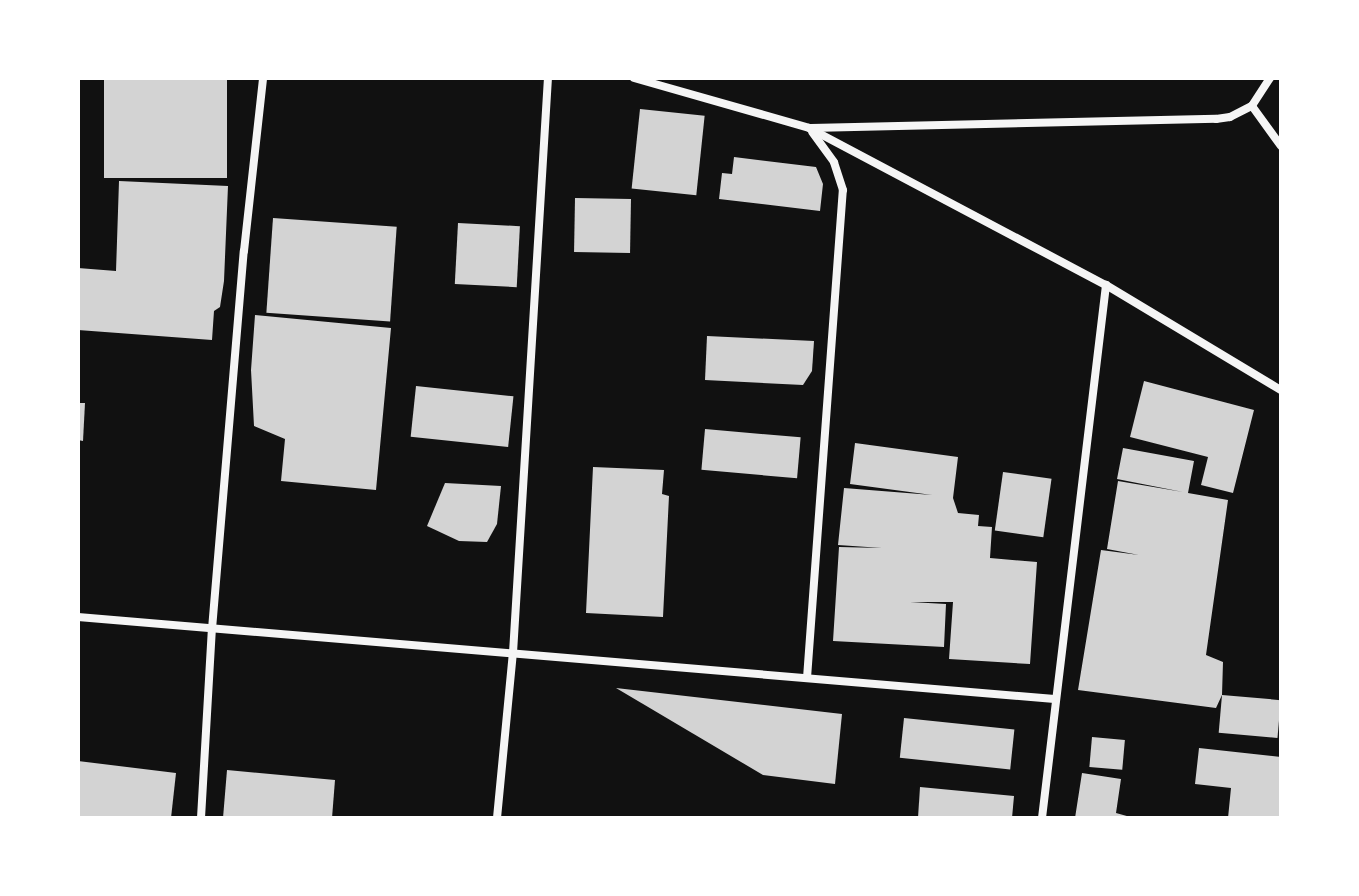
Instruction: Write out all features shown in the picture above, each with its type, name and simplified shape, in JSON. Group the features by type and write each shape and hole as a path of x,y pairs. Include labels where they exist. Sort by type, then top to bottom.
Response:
{"street":[{"path":"201,818 212,629 244,251 263,78"},
{"path":"497,818 513,653 548,78"},
{"path":"634,78 809,128 1106,285 1281,390"},
{"path":"809,128 1216,119 1230,117 1252,106 1270,78"},
{"path":"1252,106 1281,146"},
{"path":"807,678 843,190 834,162 809,128"},
{"path":"1042,818 1106,285"},
{"path":"78,617 1055,699"}],"building":[{"path":"104,78 227,78 227,178 104,178"},
{"path":"640,109 705,116 696,195 632,189"},
{"path":"734,157 816,167 823,184 820,211 719,199 722,173 732,174"},
{"path":"119,181 228,186 224,281 220,307 214,311 212,340 78,330 78,268 116,271"},
{"path":"575,198 631,199 630,253 574,252"},
{"path":"273,218 397,227 390,321 266,313"},
{"path":"458,223 520,226 517,287 455,284"},
{"path":"255,315 391,328 376,490 281,481 285,439 254,426 251,370"},
{"path":"707,336 814,341 812,371 803,385 705,380"},
{"path":"1144,381 1254,410 1233,493 1201,485 1208,457 1130,437"},
{"path":"416,386 513,396 508,447 411,437"},
{"path":"78,403 85,403 83,441 78,440"},
{"path":"705,429 801,437 797,478 701,470"},
{"path":"855,443 958,457 953,498 958,513 979,515 978,526 992,527 990,558 1037,562 1030,664 949,659 953,602 910,602 946,604 944,647 833,641 839,547 882,548 838,545 844,488 932,495 850,484"},
{"path":"1123,448 1194,461 1188,493 1228,500 1206,655 1223,662 1222,695 1216,708 1078,690 1101,550 1139,555 1107,549 1118,481 1183,492 1117,479"},
{"path":"593,467 664,470 662,494 669,496 663,617 586,613"},
{"path":"1003,472 1052,479 1043,537 995,530"},
{"path":"445,483 501,486 497,524 487,542 459,541 427,526"},
{"path":"616,688 842,714 835,784 763,775"},
{"path":"1222,695 1281,700 1277,738 1219,733"},
{"path":"904,718 1014,730 1010,769 900,758"},
{"path":"1092,737 1125,740 1122,770 1089,767"},
{"path":"1199,748 1281,757 1281,818 1228,818 1231,788 1195,784"},
{"path":"78,761 176,773 171,818 78,818"},
{"path":"227,770 335,780 332,818 223,818"},
{"path":"1082,773 1121,779 1116,813 1134,818 1075,818"},
{"path":"920,787 1014,796 1012,818 918,818"}]}
